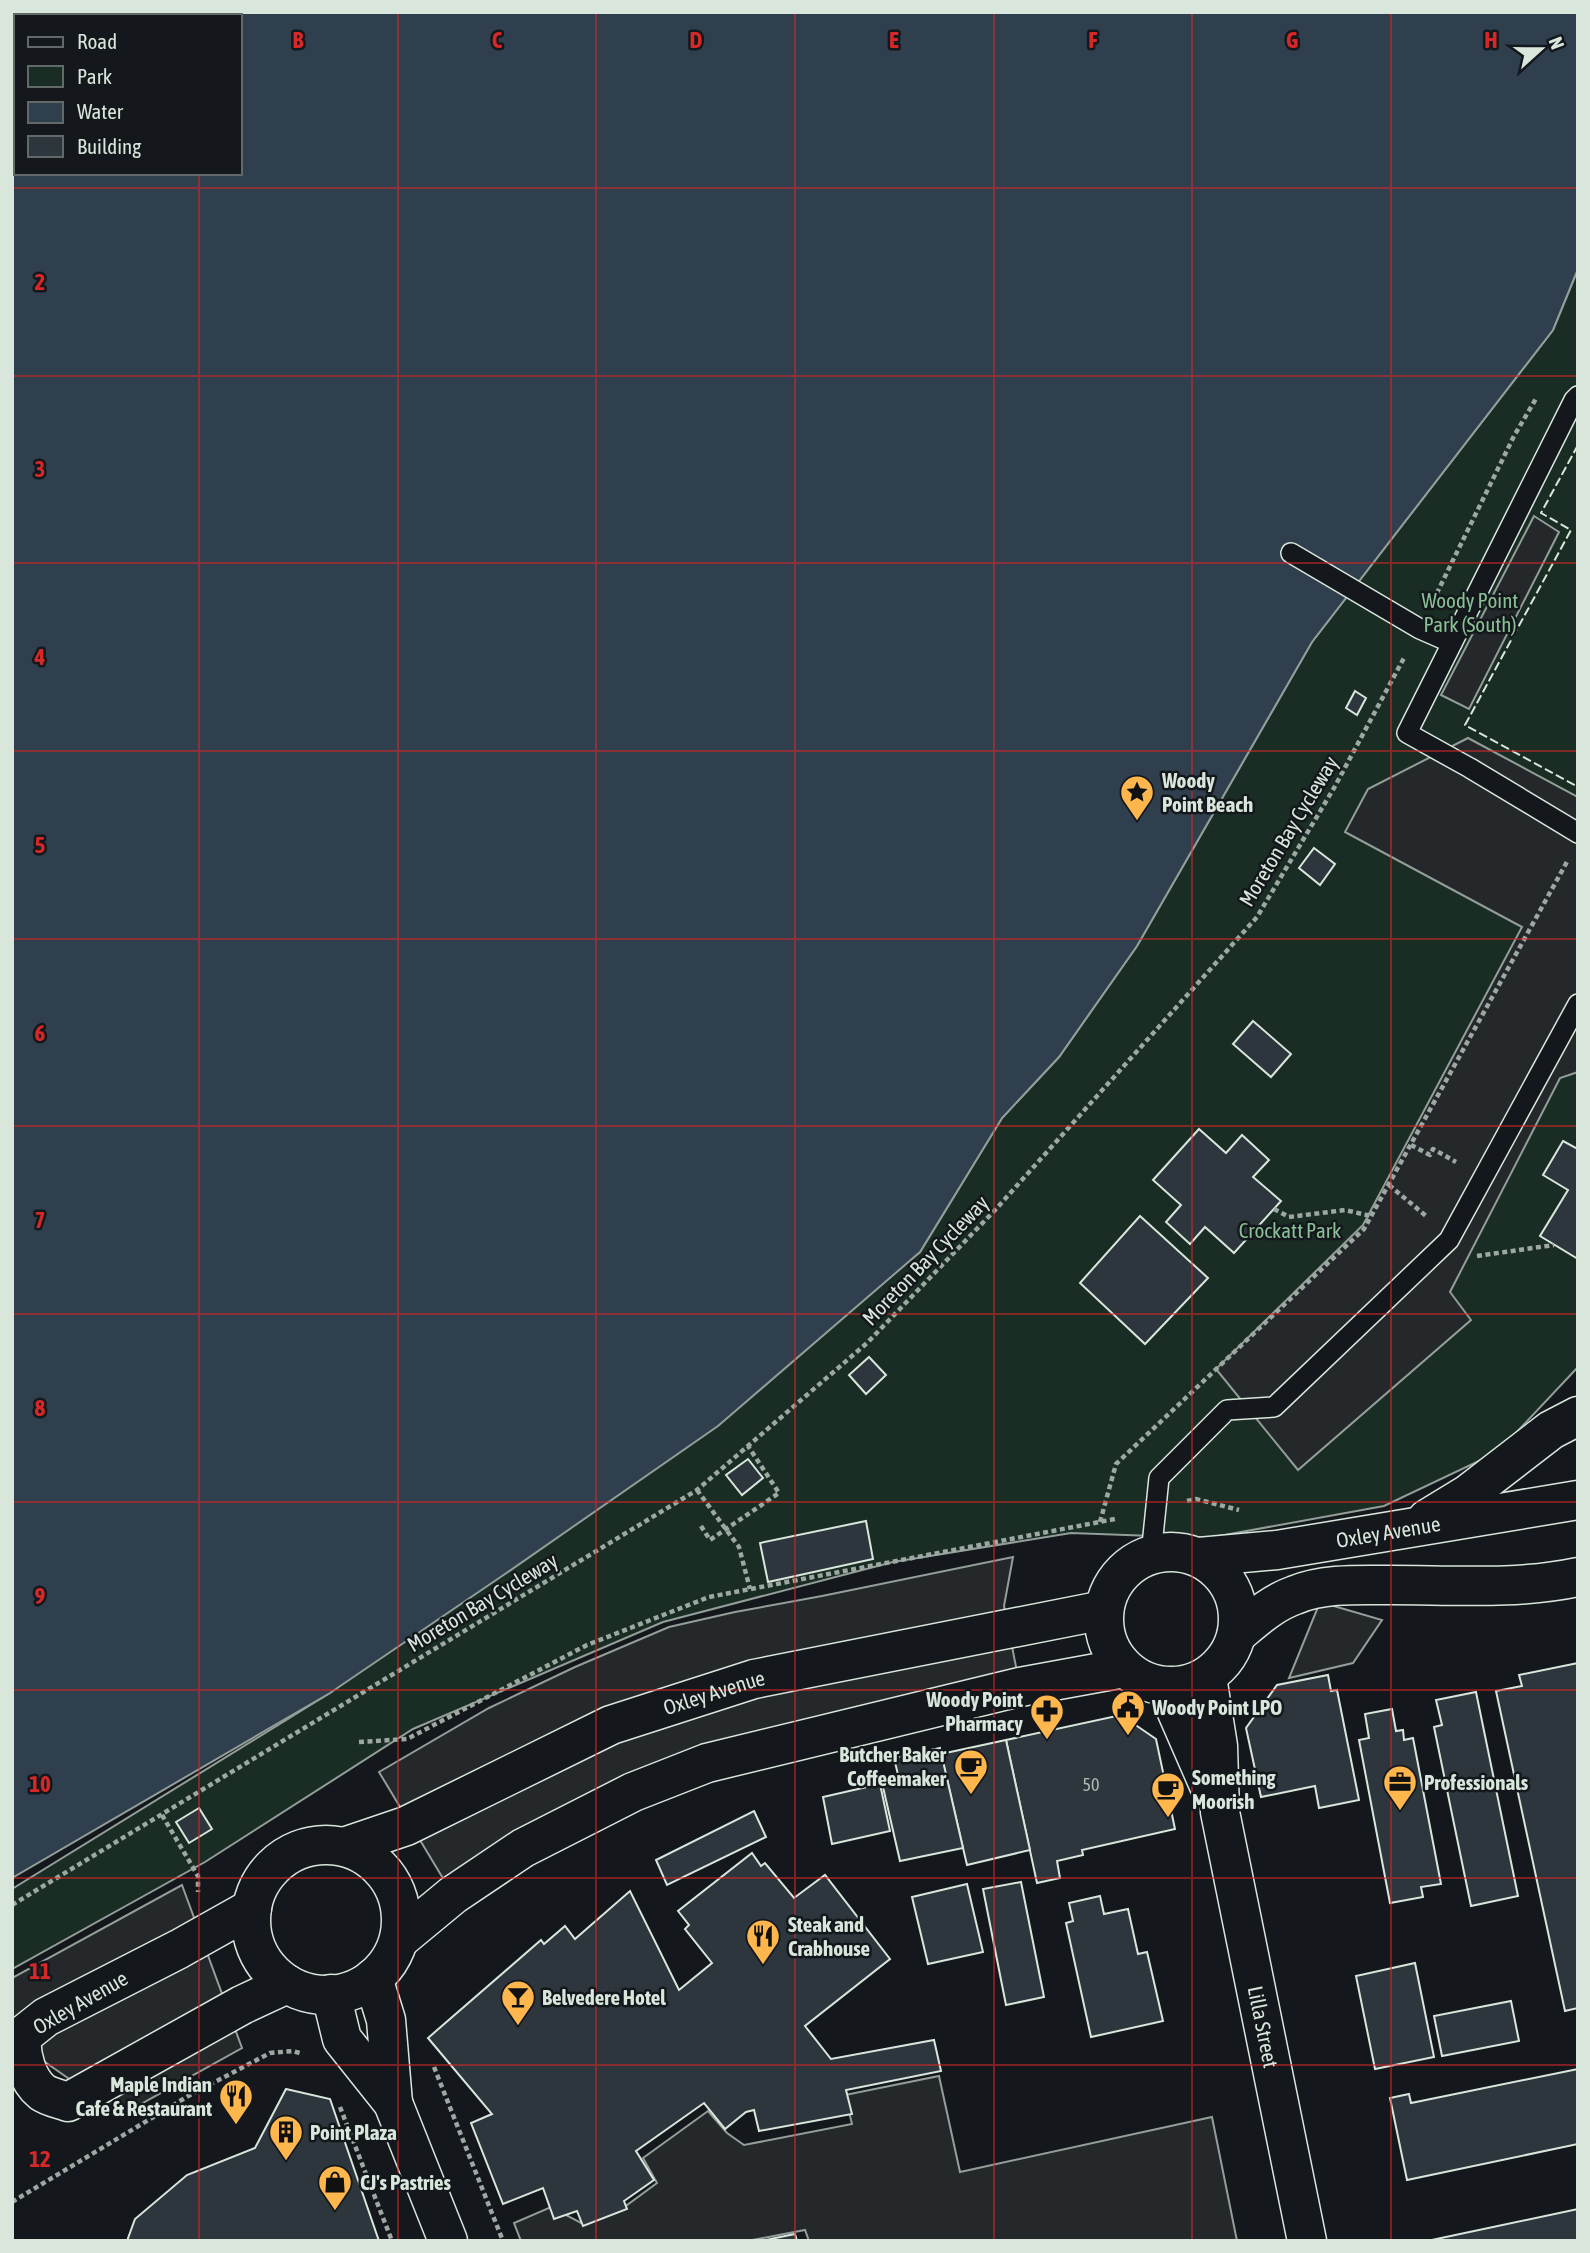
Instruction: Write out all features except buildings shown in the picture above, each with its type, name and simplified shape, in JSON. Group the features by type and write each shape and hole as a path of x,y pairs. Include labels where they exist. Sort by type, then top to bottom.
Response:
{"street":[{"path":"1411,1529 1468,1493 1551,1430 1578,1416"},
{"name":"Oxley Avenue","path":"1199,1557 1278,1550 1578,1500"},
{"path":"1166,1551 1199,1557 1217,1570 1231,1589 1238,1611 1237,1634 1231,1651 1221,1666 1207,1677 1187,1685 1166,1687 1143,1681 1124,1668 1112,1651 1105,1631 1104,1610 1109,1592 1119,1575 1133,1563 1151,1555 1166,1551"},
{"path":"1237,1634 1275,1603 1326,1587 1514,1586 1578,1577"},
{"name":"Oxley Avenue","path":"346,1846 406,1826 611,1725 754,1679 1104,1610"},
{"path":"401,1938 398,1899 387,1876 369,1858 346,1846 300,1848 276,1863 260,1882 252,1908 251,1929 257,1951 270,1970 288,1984 308,1993 331,1994 353,1990 373,1978 387,1963 401,1938 453,1895 523,1848 633,1792 708,1763 1020,1687 1124,1668"},
{"name":"Lilla Street","path":"1207,1677 1218,1746 1220,1812 1307,2241"},
{"name":"Lilla Street","path":"1166,1687 1220,1812"},
{"name":"Oxley Avenue","path":"252,1908 46,2017 22,2036 21,2044 28,2074 43,2092 68,2102 242,2005 288,1984"},
{"path":"373,1978 386,2020 393,2104"},
{"path":"331,1994 342,2039 393,2104 448,2241"}],"lane":[{"path":"1576,841 1470,768 1407,733 1578,396"},
{"path":"1291,553 1420,629 1451,643"},
{"path":"1151,1555 1159,1478 1227,1410 1274,1407 1449,1240 1578,1004"}],"path":[{"name":"Moreton Bay Cycleway","path":"12,1905 696,1490 867,1343 996,1209 1257,917 1334,788 1420,629 1514,436 1541,388"},
{"path":"1100,1522 1116,1464 1364,1229 1576,841"},
{"path":"1411,1145 1430,1155 1433,1149 1484,1178"},
{"path":"1274,1209 1289,1217 1345,1210 1371,1216"},
{"path":"701,1526 710,1539 779,1493 748,1446"},
{"path":"696,1490 739,1546 750,1589"},
{"path":"359,1742 407,1740 587,1645 709,1597 1115,1519"},
{"path":"162,1815 198,1876 198,1900"},
{"path":"12,2202 190,2095 270,2053 293,2050 315,2058"},
{"path":"432,2062 503,2241"},
{"path":"335,2095 392,2241"}],"green space":[{"name":"Crockatt Park","path":"1578,269 1578,1367 1498,1452 1384,1506 1208,1538 1071,1533 893,1562 663,1622 413,1729 205,1862 12,1969 12,1889 330,1693 920,1252 1002,1118 1059,1057 1137,946 1312,642 1553,330"}],"shaded area":[{"path":"1534,516 1559,532 1469,709 1441,695"},
{"path":"1468,738 1578,797 1578,1072 1560,1078 1450,1292 1471,1320 1298,1470 1216,1369 1363,1225 1522,927 1345,832 1368,789"},
{"path":"1013,1557 1004,1606 1020,1687 778,1744 453,1895 379,1772 489,1708 669,1627"},
{"path":"1320,1602 1382,1620 1353,1663 1289,1678"},
{"path":"182,1885 242,2048 121,2115 12,2039 12,1978"},
{"path":"939,2076 960,2172 1212,2117 1237,2241 809,2241 805,2230 747,2241 521,2241 514,2223 551,2207 581,2223 627,2205 657,2183 643,2158 708,2111 727,2133 744,2145 852,2124 845,2095"}],"water":[{"path":"12,12 1578,12 1578,269 1553,330 1312,642 1137,946 1059,1057 1002,1118 920,1252 718,1426 330,1693 12,1878"}],"fence":[{"path":"1578,445 1541,513 1571,530 1465,725 1578,787"}],"place":[{"name":"Woody Point Beach","path":"1137,822"},
{"name":"Woody Point LPO","path":"1128,1737"},
{"name":"Woody Point Pharmacy","path":"1047,1741"},
{"name":"Butcher Baker Coffeemaker","path":"971,1796"},
{"name":"Professionals","path":"1400,1812"},
{"name":"Something Moorish","path":"1168,1819"},
{"name":"Steak and Crabhouse","path":"763,1966"},
{"name":"Belvedere Hotel","path":"518,2027"},
{"name":"Maple Indian Cafe & Restaurant","path":"236,2126"},
{"name":"Point Plaza","path":"286,2162"},
{"name":"CJ's Pastries","path":"335,2212"}],"park label":[{"name":"Woody Point Park (South)","path":"1470,612"}]}
